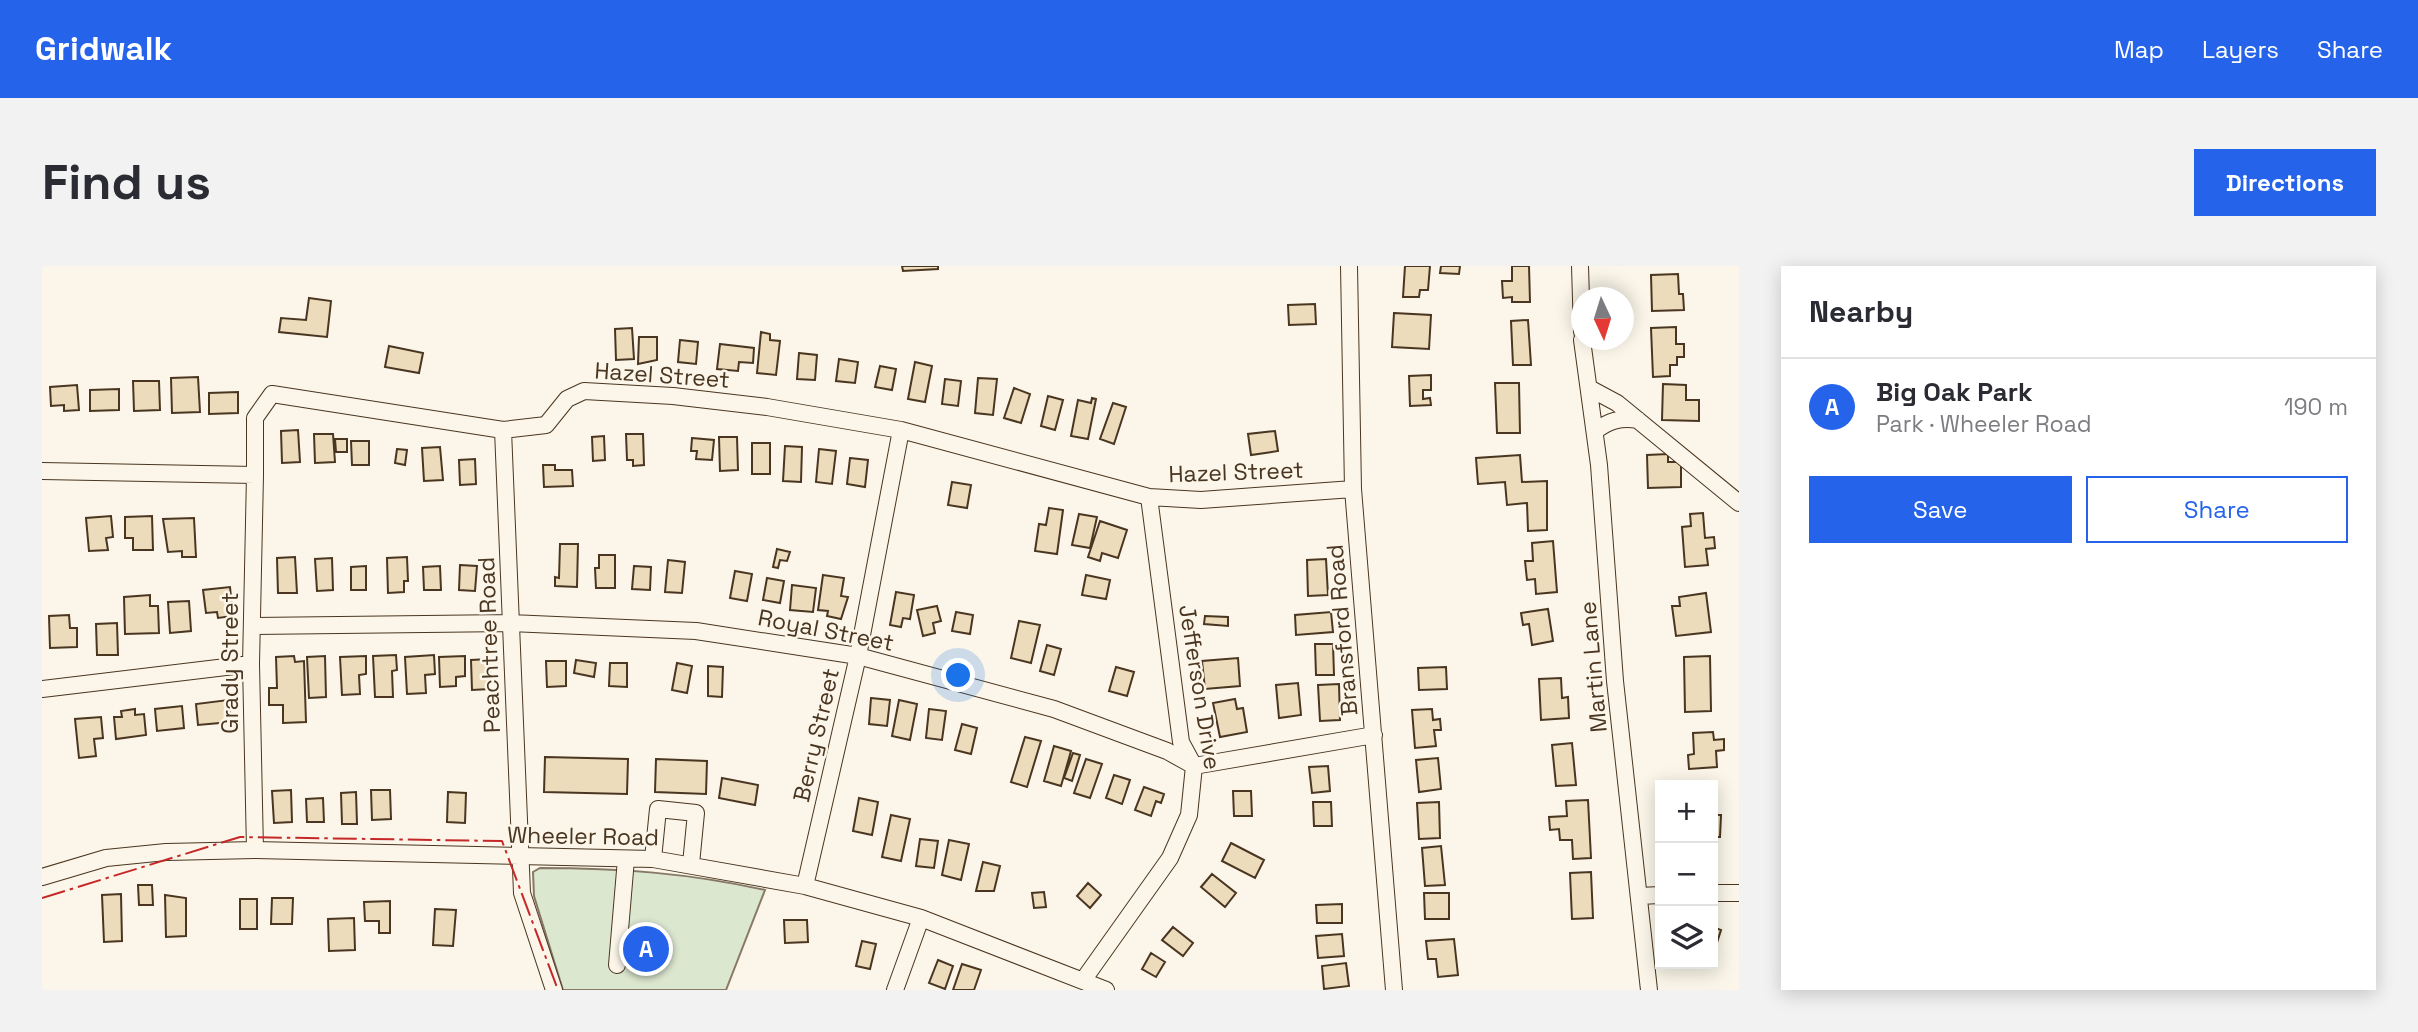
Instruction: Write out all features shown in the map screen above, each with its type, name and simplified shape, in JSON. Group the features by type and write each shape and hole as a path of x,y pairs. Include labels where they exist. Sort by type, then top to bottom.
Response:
{"street":[{"name":"Bransford Road","path":"1349,266 1353,489 1394,990"},
{"path":"1580,266 1580,287"},
{"name":"Martin Lane","path":"1584,350 1595,431 1615,681 1649,990"},
{"path":"1589,388 1617,403 1739,503"},
{"name":"Hazel Street","path":"255,475 255,418 272,394 503,430 546,425 567,399 584,391 673,396 767,407 901,430 1149,497 1201,500 1353,489"},
{"path":"1595,431 1619,419 1639,420"},
{"name":"Peachtree Road","path":"503,430 522,893 554,990"},
{"name":"Berry Street","path":"805,886 858,656 901,430"},
{"path":"42,471 255,475"},
{"name":"Grady Street","path":"255,475 251,664 255,850"},
{"name":"Jefferson Drive","path":"1084,979 1170,858 1189,815 1194,766 1181,742 1149,497"},
{"name":"Royal Street","path":"252,626 510,623 696,631 858,656 1054,709 1167,751 1194,766"},
{"path":"42,689 251,664"},
{"path":"1194,766 1374,735"},
{"path":"653,859 658,809 696,813 691,864"},
{"name":"Wheeler Road","path":"42,877 106,858 166,852 255,850 653,859 805,886 921,918 1084,979 1106,990"},
{"path":"617,965 626,859"},
{"path":"1718,893 1739,893"},
{"path":"1640,895 1655,895"},
{"path":"895,990 921,918"}],"green space":[{"path":"540,868 653,873 708,879 765,890 726,990 563,990 534,896 533,872"}],"building":[{"path":"902,266 938,266 938,269 903,271"},
{"path":"1405,266 1430,266 1428,290 1420,290 1419,297 1403,297"},
{"path":"1441,266 1460,266 1459,274 1440,273"},
{"path":"1512,266 1529,266 1530,302 1512,302 1512,297 1503,298 1502,281 1512,281"},
{"path":"1678,274 1679,294 1683,294 1684,310 1652,311 1651,275"},
{"path":"309,298 331,301 327,337 279,332 281,318 306,320"},
{"path":"1315,304 1316,324 1289,325 1288,305"},
{"path":"1394,313 1431,315 1429,349 1392,347"},
{"path":"1528,320 1531,365 1513,365 1511,321"},
{"path":"1676,327 1676,344 1684,344 1684,357 1677,357 1677,365 1670,365 1670,376 1653,377 1651,328"},
{"path":"632,328 634,359 616,360 615,329"},
{"path":"761,332 770,334 770,340 780,341 776,375 757,373"},
{"path":"639,337 657,337 657,360 638,364"},
{"path":"680,340 698,342 696,364 678,362"},
{"path":"720,344 754,348 753,363 739,362 738,371 717,369"},
{"path":"389,346 423,353 419,373 385,367"},
{"path":"799,353 817,355 815,380 797,379"},
{"path":"839,359 858,362 855,383 836,381"},
{"path":"915,362 932,366 925,402 908,399"},
{"path":"880,366 896,369 892,390 875,387"},
{"path":"1431,375 1431,390 1423,390 1423,399 1430,398 1431,405 1410,406 1409,376"},
{"path":"198,377 200,412 172,413 171,378"},
{"path":"978,378 997,379 993,415 975,413"},
{"path":"945,379 961,381 958,406 942,404"},
{"path":"133,381 159,381 160,410 134,411"},
{"path":"1495,383 1519,383 1520,433 1497,433"},
{"path":"1663,384 1686,385 1686,400 1699,400 1699,421 1662,420"},
{"path":"77,385 79,410 64,411 64,405 51,406 50,387"},
{"path":"1014,388 1030,394 1021,423 1004,418"},
{"path":"119,389 119,410 90,411 90,390"},
{"path":"238,392 238,413 209,414 209,393"},
{"path":"1048,396 1063,400 1055,430 1041,426"},
{"path":"1092,398 1096,399 1088,439 1071,436 1078,400 1091,403"},
{"path":"1113,403 1126,407 1114,444 1100,439"},
{"path":"298,430 300,462 282,463 281,431"},
{"path":"1275,431 1278,451 1251,455 1248,434"},
{"path":"314,434 333,434 335,462 315,463"},
{"path":"626,434 643,434 644,465 633,466 633,460 627,460"},
{"path":"604,436 605,460 593,461 592,437"},
{"path":"719,437 737,437 738,470 720,471"},
{"path":"692,438 714,440 712,460 696,459 697,451 691,451"},
{"path":"335,439 347,439 347,452 336,452"},
{"path":"351,441 369,441 369,465 352,465"},
{"path":"752,443 770,443 770,474 752,474"},
{"path":"785,446 802,447 801,482 783,481"},
{"path":"440,447 443,480 424,481 422,448"},
{"path":"397,449 407,450 405,465 395,463"},
{"path":"819,449 836,451 832,484 816,482"},
{"path":"1668,454 1668,462 1681,462 1681,487 1648,488 1647,455"},
{"path":"1520,455 1522,482 1547,481 1547,530 1528,531 1527,503 1507,505 1505,482 1478,484 1476,458"},
{"path":"850,458 868,460 865,487 847,484"},
{"path":"475,459 476,484 460,485 459,460"},
{"path":"543,465 555,465 555,470 572,470 573,486 544,487"},
{"path":"952,482 971,485 967,508 948,505"},
{"path":"1049,508 1063,510 1057,554 1035,551 1039,524 1046,525"},
{"path":"1703,513 1705,538 1714,537 1715,548 1706,549 1708,565 1685,567 1682,527 1691,526 1690,514"},
{"path":"1079,514 1097,517 1090,548 1072,545"},
{"path":"111,516 113,537 106,538 108,550 89,551 86,518"},
{"path":"152,516 153,550 133,550 133,538 125,538 125,517"},
{"path":"194,518 196,557 182,557 182,551 168,552 163,519"},
{"path":"1100,521 1127,530 1118,558 1102,553 1100,561 1088,557"},
{"path":"1553,541 1557,592 1536,594 1535,579 1527,580 1525,561 1533,561 1532,543"},
{"path":"560,544 578,544 577,587 555,586 555,577 559,578"},
{"path":"777,549 790,552 787,561 780,560 778,568 773,567"},
{"path":"599,555 615,555 615,588 596,588 595,568 599,568"},
{"path":"295,557 297,593 278,593 277,558"},
{"path":"407,557 408,581 404,581 404,592 388,593 387,558"},
{"path":"332,558 333,590 317,591 315,559"},
{"path":"1326,559 1328,595 1308,596 1307,560"},
{"path":"668,560 685,562 682,593 665,592"},
{"path":"460,565 477,566 475,591 459,590"},
{"path":"366,566 366,590 351,590 351,567"},
{"path":"440,566 441,590 424,590 423,567"},
{"path":"634,566 651,567 650,590 632,589"},
{"path":"735,571 752,574 747,601 730,598"},
{"path":"823,575 844,578 841,596 848,597 841,619 827,616 828,611 818,610"},
{"path":"1086,575 1110,580 1106,599 1082,595"},
{"path":"767,578 784,581 780,603 763,600"},
{"path":"792,585 816,588 813,612 790,610"},
{"path":"230,587 233,616 218,618 217,612 206,613 203,590"},
{"path":"896,592 914,595 910,619 903,618 901,627 890,625"},
{"path":"1706,593 1711,632 1676,636 1672,606 1680,606 1679,597"},
{"path":"150,595 150,606 158,606 159,633 125,634 124,597"},
{"path":"189,601 191,631 170,633 168,602"},
{"path":"937,606 941,621 933,623 935,633 923,636 917,610"},
{"path":"1548,609 1553,641 1532,645 1529,624 1523,625 1521,613"},
{"path":"956,612 973,615 970,634 952,631"},
{"path":"1331,612 1333,632 1296,635 1295,615"},
{"path":"69,615 70,628 77,628 77,647 50,648 49,616"},
{"path":"1205,616 1228,617 1228,626 1204,624"},
{"path":"1019,621 1040,625 1031,663 1011,658"},
{"path":"117,623 118,655 97,655 96,624"},
{"path":"1315,644 1333,644 1334,675 1316,675"},
{"path":"1047,645 1061,649 1054,675 1040,671"},
{"path":"396,655 397,670 392,671 393,697 375,697 373,656"},
{"path":"434,655 435,674 425,675 426,693 407,694 405,657"},
{"path":"294,656 295,662 304,661 306,722 283,723 283,705 269,705 269,688 277,688 276,657"},
{"path":"325,656 326,697 309,698 307,657"},
{"path":"366,656 366,674 359,675 360,694 342,695 340,657"},
{"path":"465,656 465,676 456,677 456,686 440,687 439,657"},
{"path":"1710,656 1711,711 1685,712 1684,657"},
{"path":"1238,658 1240,686 1205,689 1202,661"},
{"path":"489,659 490,689 472,690 471,660"},
{"path":"576,660 596,663 594,677 574,673"},
{"path":"546,661 566,661 566,686 547,687"},
{"path":"610,663 627,663 627,687 609,686"},
{"path":"677,663 692,666 687,693 672,690"},
{"path":"708,666 723,667 722,697 708,696"},
{"path":"1116,667 1134,672 1127,696 1109,691"},
{"path":"1446,667 1447,689 1419,690 1418,668"},
{"path":"1561,678 1562,698 1568,697 1569,718 1541,720 1539,679"},
{"path":"1298,683 1301,715 1279,718 1276,685"},
{"path":"1339,684 1340,720 1320,721 1318,685"},
{"path":"871,698 890,700 887,726 869,724"},
{"path":"1235,699 1237,709 1243,708 1247,732 1220,737 1213,703"},
{"path":"228,700 231,722 198,725 196,704"},
{"path":"899,700 917,704 910,740 892,736"},
{"path":"182,706 184,728 157,731 155,709"},
{"path":"135,709 135,715 144,714 146,735 116,739 114,717 122,717 121,711"},
{"path":"929,709 946,711 942,740 926,738"},
{"path":"1432,709 1433,720 1440,719 1441,730 1434,730 1436,746 1415,748 1412,710"},
{"path":"101,717 103,738 94,739 96,756 79,758 75,719"},
{"path":"962,724 977,728 971,754 955,750"},
{"path":"1713,732 1714,740 1724,739 1724,750 1716,751 1717,767 1689,769 1688,755 1694,754 1693,733"},
{"path":"1025,737 1041,741 1027,787 1011,782"},
{"path":"1572,743 1576,785 1556,786 1552,745"},
{"path":"1054,746 1071,751 1061,786 1044,781"},
{"path":"1073,753 1080,755 1072,781 1064,778"},
{"path":"545,757 628,759 627,794 544,792"},
{"path":"1438,758 1441,789 1419,792 1416,760"},
{"path":"656,759 707,761 706,794 655,792"},
{"path":"1086,759 1102,764 1090,798 1074,793"},
{"path":"1328,766 1330,791 1312,793 1309,767"},
{"path":"1114,775 1130,780 1122,804 1106,798"},
{"path":"722,778 758,785 755,805 719,798"},
{"path":"1144,787 1164,794 1161,803 1156,801 1151,816 1135,810"},
{"path":"291,790 292,822 274,823 272,791"},
{"path":"371,790 390,790 391,819 372,820"},
{"path":"1233,791 1251,791 1252,816 1234,816"},
{"path":"356,792 357,824 342,824 341,793"},
{"path":"448,792 466,793 465,823 447,822"},
{"path":"323,798 324,822 307,822 306,799"},
{"path":"859,798 878,802 872,835 853,831"},
{"path":"1588,800 1591,858 1573,859 1572,840 1560,840 1559,829 1550,830 1549,817 1567,816 1566,801"},
{"path":"1313,802 1331,802 1332,826 1314,826"},
{"path":"1439,802 1440,838 1419,839 1417,803"},
{"path":"891,815 910,819 901,861 882,857"},
{"path":"1718,815 1721,815 1718,837"},
{"path":"920,839 938,841 934,868 916,866"},
{"path":"949,840 969,844 961,880 942,875"},
{"path":"1231,843 1264,860 1255,878 1222,861"},
{"path":"1441,846 1445,885 1425,886 1422,848"},
{"path":"983,862 1000,866 994,891 976,891"},
{"path":"1591,872 1593,918 1572,919 1570,873"},
{"path":"1212,874 1236,893 1225,907 1201,887"},
{"path":"1088,883 1101,895 1090,908 1077,896"},
{"path":"138,885 152,885 153,905 139,905"},
{"path":"1044,892 1046,907 1034,908 1032,893"},
{"path":"1424,893 1449,893 1449,919 1425,919"},
{"path":"121,894 122,941 104,942 102,895"},
{"path":"165,895 186,898 186,936 166,937"},
{"path":"272,898 293,898 292,924 271,924"},
{"path":"240,899 257,899 257,929 240,929"},
{"path":"390,901 390,933 379,933 379,921 365,921 364,902"},
{"path":"1342,904 1342,923 1317,923 1316,905"},
{"path":"435,909 456,910 453,946 433,945"},
{"path":"354,918 355,950 329,951 328,919"},
{"path":"784,920 807,920 808,942 785,943"},
{"path":"1173,927 1193,943 1183,956 1162,940"},
{"path":"1342,934 1344,956 1318,958 1316,936"},
{"path":"1454,939 1458,975 1438,977 1436,959 1428,959 1426,941"},
{"path":"862,941 876,944 870,969 856,966"},
{"path":"1151,953 1165,962 1156,977 1142,969"},
{"path":"938,960 953,966 945,989 929,983"},
{"path":"1346,963 1349,986 1324,989 1322,966"},
{"path":"962,964 981,970 974,990 953,990"}],"power":[{"path":"42,898 240,837 502,841 558,990"}],"place":[{"name":"Big Oak Park","path":"646,949"}]}
